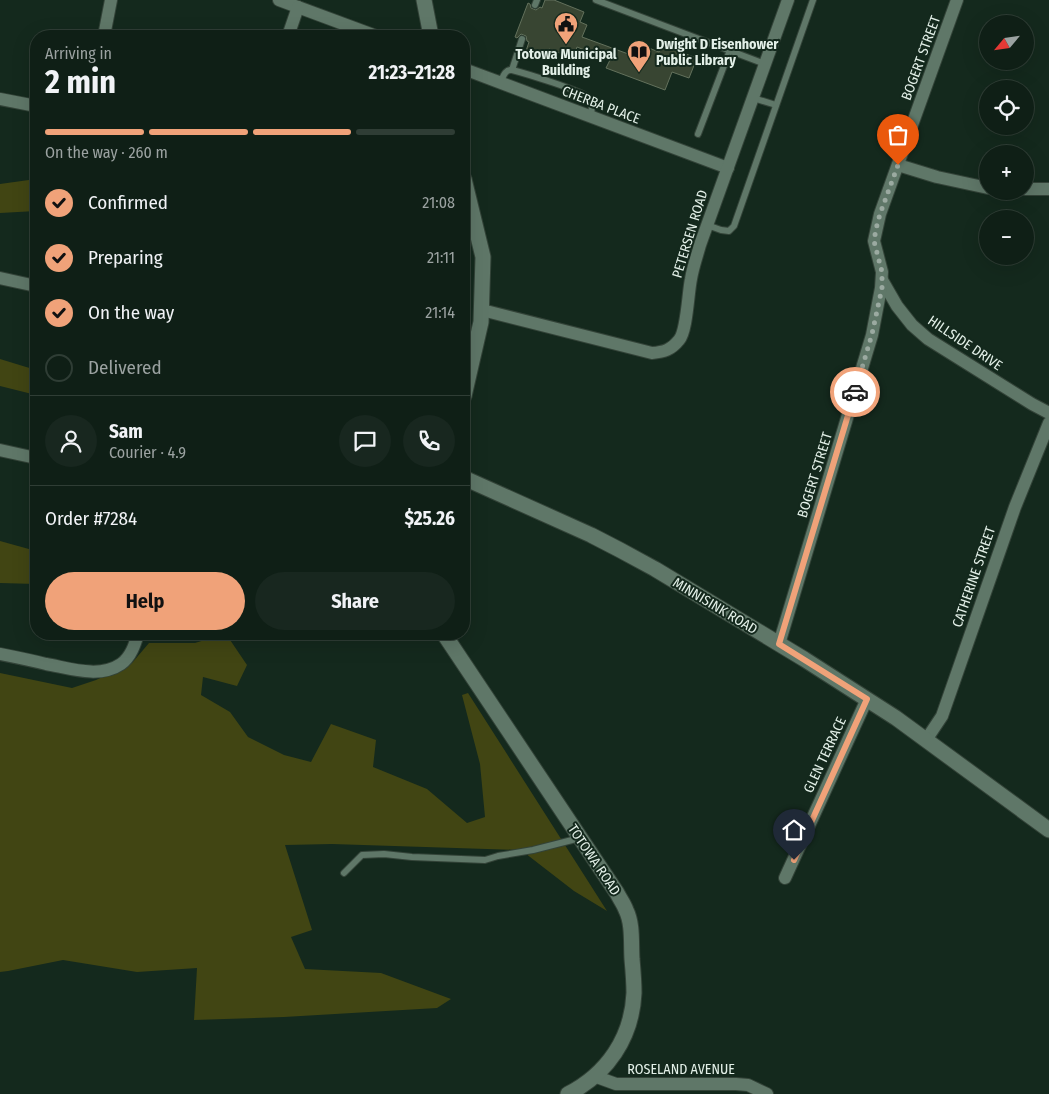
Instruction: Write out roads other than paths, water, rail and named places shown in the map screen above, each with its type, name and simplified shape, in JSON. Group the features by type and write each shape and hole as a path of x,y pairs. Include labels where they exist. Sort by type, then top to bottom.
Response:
{"main road":[{"path":"424,0 429,30"},
{"path":"470,204 483,258 481,322 470,370"},
{"name":"MINNISINK ROAD","path":"470,481 620,550 779,644 896,718 1049,830"},
{"name":"TOTOWA ROAD","path":"448,640 617,893 630,922 634,993 626,1035 603,1068 568,1094"}],"street":[{"path":"105,30 111,0"},
{"path":"280,0 360,30"},
{"name":"PETERSEN ROAD","path":"482,310 652,353 663,352 672,348 680,339 684,329 691,278 707,225 788,0"},
{"name":"BOGERT STREET","path":"779,644 872,334 882,288 882,272 874,241 880,214 957,0"},
{"path":"290,30 298,7"},
{"name":"CHERBA PLACE","path":"470,71 728,168"},
{"path":"0,98 30,105"},
{"path":"898,165 937,178 979,186"},
{"path":"1034,189 1049,189"},
{"path":"0,278 30,285"},
{"name":"HILLSIDE DRIVE","path":"882,280 896,306 912,325 928,339 1049,413"},
{"name":"CATHERINE STREET","path":"926,740 942,716 1015,507 1049,423"},
{"path":"0,450 30,457"},
{"path":"0,654 90,672 114,668 123,663 137,640"},
{"name":"GLEN TERRACE","path":"786,878 867,699"},
{"name":"ROSELAND AVENUE","path":"594,1076 616,1084 718,1089 748,1085 767,1094"}],"lane":[{"path":"596,0 765,64"},
{"path":"707,225 729,231 734,226 813,0"},
{"path":"512,70 522,39"},
{"path":"698,134 730,50"},
{"path":"500,83 507,71 512,70 569,88 588,96 591,100 592,109 590,117"},
{"path":"753,98 776,105"},
{"path":"344,873 362,855 384,854 485,860 580,838"}],"place":[{"name":"Totowa Municipal Building","path":"566,45"},
{"name":"Dwight D Eisenhower Public Library","path":"639,73"}]}
